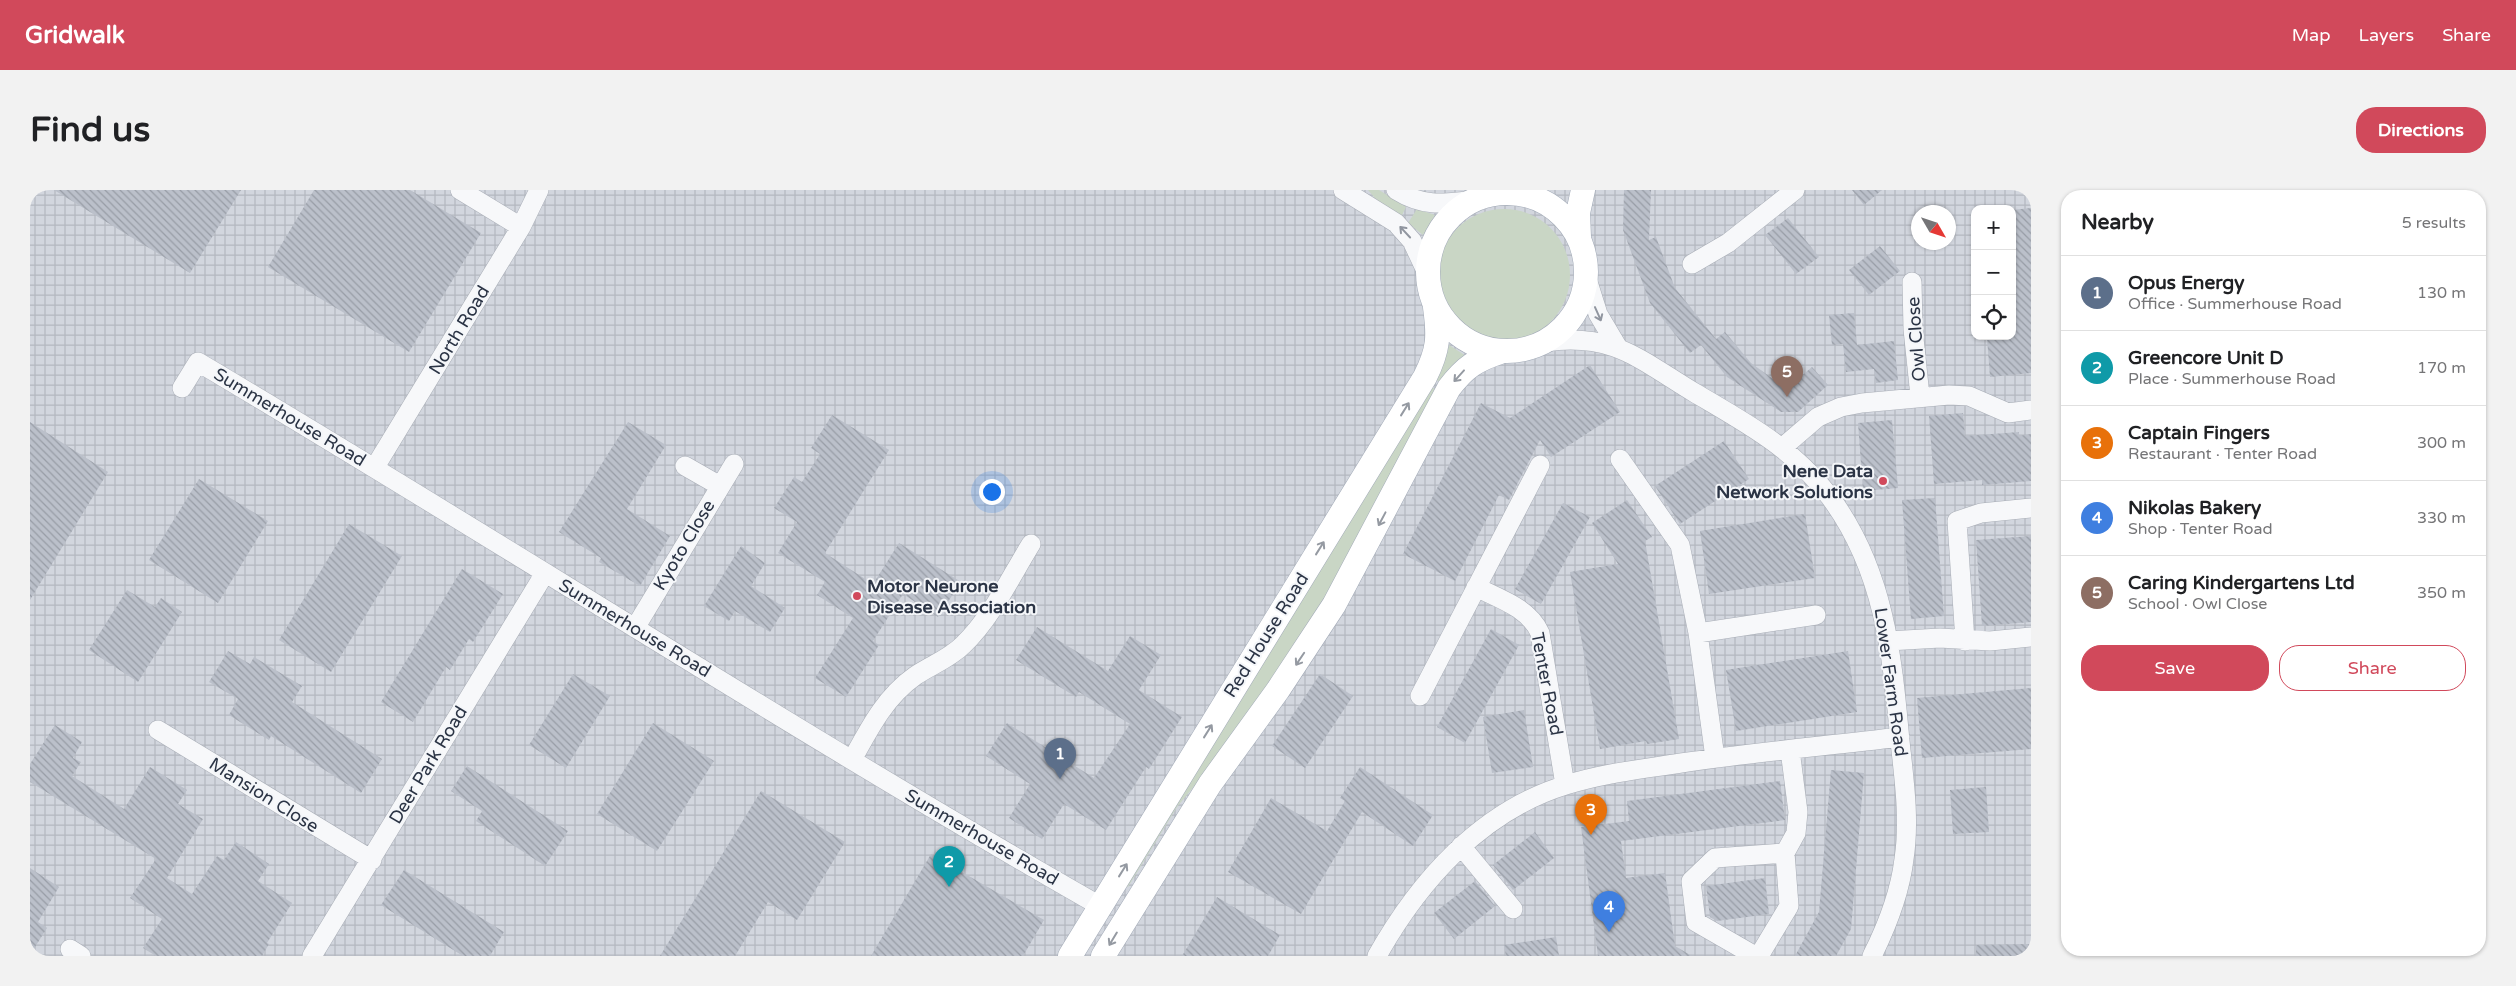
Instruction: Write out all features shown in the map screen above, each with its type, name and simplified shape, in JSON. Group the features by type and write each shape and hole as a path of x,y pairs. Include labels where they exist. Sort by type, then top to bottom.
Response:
{"main road":[{"path":"1579,237 1572,225 1552,206 1540,199 1518,191 1473,200 1460,208 1439,231 1429,259 1428,275 1435,307 1455,333 1469,342 1500,352 1516,352 1545,342 1564,328 1578,309 1587,279 1587,265 1579,237 1578,213 1583,190"},
{"name":"Red House Road","path":"1070,956 1425,377 1437,351 1439,338 1435,307"},
{"path":"1102,956 1210,784 1278,690 1334,605 1449,388 1460,374 1477,360 1500,352"},
{"path":"1100,906 1116,905 1127,899 1182,812 1210,784"}],"street":[{"path":"460,190 521,227"},
{"name":"North Road","path":"375,467 521,227 539,190"},
{"path":"1343,190 1396,223 1412,241 1428,275"},
{"path":"1396,190 1421,202 1440,204 1473,200"},
{"path":"1692,264 1728,243 1795,190"},
{"path":"1587,279 1598,314 1617,346"},
{"name":"Owl Close","path":"1912,282 1913,329 1920,396"},
{"path":"1545,342 1581,339 1617,346"},
{"name":"Lower Farm Road","path":"1617,346 1783,447 1805,467 1830,496 1850,529 1872,573 1888,641 1900,738 1906,813 1904,859 1890,914 1872,956"},
{"name":"Summerhouse Road","path":"182,388 198,362 375,467 852,760 1100,906"},
{"name":"Owl Close","path":"1783,447 1818,418 1841,407 1920,396 1970,396 2008,412 2031,410"},
{"path":"1620,459 1680,545 1698,633 1715,758"},
{"name":"Kyoto Close","path":"635,628 734,464"},
{"path":"1420,696 1540,465"},
{"path":"685,466 720,486"},
{"path":"1965,641 1957,521 1981,512 2031,508"},
{"path":"852,760 872,723 894,694 918,674 962,647 976,632 1031,544"},
{"name":"Deer Park Road","path":"312,956 545,573"},
{"name":"Tenter Road","path":"1476,587 1519,608 1531,618 1540,633 1565,785"},
{"path":"1698,633 1816,615"},
{"path":"1888,641 1932,638 1965,641 2031,637"},
{"name":"Mansion Close","path":"158,730 372,860"},
{"path":"1377,956 1404,911 1423,886 1461,846 1512,810 1565,785 1605,774 1715,758 1900,738"},
{"path":"1785,852 1715,858 1692,881 1696,922 1757,956 1789,906 1785,852 1796,833 1798,812 1790,750"},
{"path":"1461,846 1513,909"}],"shaded area":[{"path":"30,190 2031,190 2031,956 30,956"}],"green space":[{"path":"1368,190 1379,190 1406,207 1401,217 1380,204"},
{"path":"1417,209 1435,215 1423,235 1408,223"},
{"path":"1504,209 1517,210 1529,214 1551,228 1565,250 1569,262 1569,288 1565,300 1551,322 1529,336 1517,340 1504,341 1491,340 1479,336 1457,322 1443,300 1439,288 1438,275 1439,262 1443,250 1457,228 1479,214 1491,210"},
{"path":"1449,345 1466,356 1442,383 1434,379 1444,362"},
{"path":"1430,386 1438,391 1342,572 1224,750 1177,807 1128,887 1125,885"}],"building":[{"path":"54,190 241,190 190,273"},
{"path":"314,190 410,190 481,233 409,352 268,267"},
{"path":"1624,190 1651,190 1649,240 1656,237 1675,288 1716,339 1725,332 1751,363 1780,384 1793,383 1812,367 1828,385 1798,412 1781,412 1727,377 1701,345 1690,353 1650,303 1623,230"},
{"path":"1852,190 1882,190 1864,205"},
{"path":"2031,208 2031,373 1990,377 1987,340 2016,340 2016,210"},
{"path":"1788,218 1819,257 1796,274 1765,235"},
{"path":"1880,246 1900,271 1869,295 1849,270"},
{"path":"1854,313 1857,345 1894,341 1898,380 1876,383 1874,369 1846,372 1843,344 1832,345 1829,315"},
{"path":"1590,365 1620,412 1551,457 1540,440 1509,500 1499,495 1455,581 1403,554 1481,403 1510,418"},
{"path":"1963,413 1965,436 2019,432 2019,436 2031,434 2031,481 1982,485 1982,480 1934,484 1929,416"},
{"path":"832,415 889,450 825,553 873,584 899,543 961,582 938,617 903,594 873,641 879,645 846,697 815,678 853,618 817,595 825,582 778,553 797,522 774,508 794,477 802,482 820,454 811,448"},
{"path":"1892,420 1898,488 1863,491 1858,423"},
{"path":"30,422 108,472 30,600"},
{"path":"628,422 666,445 627,509 670,536 640,586 599,562 601,558 559,532"},
{"path":"1724,441 1749,479 1680,524 1655,486"},
{"path":"199,479 268,521 218,603 149,560"},
{"path":"1935,498 1944,616 1911,619 1902,500"},
{"path":"1627,500 1652,537 1645,541 1679,739 1647,744 1646,741 1600,749 1570,572 1618,564 1592,523"},
{"path":"1563,503 1590,517 1541,604 1515,589"},
{"path":"1805,514 1815,578 1709,594 1700,531"},
{"path":"349,524 402,556 331,672 279,640"},
{"path":"2031,536 2031,622 1982,626 1976,540"},
{"path":"741,546 765,563 751,586 785,608 770,632 735,611 729,621 704,606"},
{"path":"462,569 503,594 473,642 469,639 450,670 446,667 413,722 381,702"},
{"path":"127,590 155,607 161,598 182,612 138,682 89,650"},
{"path":"1037,627 1108,671 1130,636 1161,655 1139,690 1182,717 1149,769 1146,767 1106,830 1064,804 1042,839 1009,818 1030,784 986,756 1007,723 1094,778 1130,724 1079,692 1076,697 1016,660"},
{"path":"1491,629 1519,645 1465,743 1437,727"},
{"path":"228,651 250,664 254,657 302,686 292,702 382,759 361,793 271,736 269,740 229,715 238,699 209,682"},
{"path":"1848,651 1857,712 1736,731 1726,670"},
{"path":"573,674 610,696 566,768 529,745"},
{"path":"1320,674 1353,696 1305,768 1272,746"},
{"path":"2031,688 2031,749 1922,758 1917,698"},
{"path":"1524,710 1533,767 1492,773 1483,717"},
{"path":"653,723 714,761 657,851 597,814"},
{"path":"55,725 82,742 73,758 81,762 72,776 124,809 150,767 187,790 178,804 203,819 167,878 192,894 217,856 224,860 236,842 269,864 258,881 292,903 267,943 269,944 262,956 156,956 143,948 162,919 130,898 156,859 30,782 30,764"},
{"path":"467,766 568,831 545,866 476,821 482,811 451,791"},
{"path":"1360,767 1433,815 1413,846 1362,812 1301,914 1228,872 1271,798 1327,831 1345,801 1340,798"},
{"path":"1831,770 1864,773 1851,929 1836,956 1795,956 1819,912"},
{"path":"1780,781 1785,820 1621,841 1626,878 1665,873 1675,946 1692,956 1598,956 1581,827 1629,821 1627,801"},
{"path":"1986,787 1989,832 1953,834 1950,790"},
{"path":"761,791 845,842 797,920 768,902 735,956 660,956"},
{"path":"1535,832 1554,858 1513,890 1493,865"},
{"path":"931,854 1044,920 1023,956 871,956"},
{"path":"30,868 59,887 38,922 47,928 30,955"},
{"path":"404,870 504,932 490,956 463,956 381,905"},
{"path":"1765,878 1769,914 1717,921 1710,917 1706,886"},
{"path":"1475,881 1495,906 1454,939 1434,913"},
{"path":"1217,897 1280,935 1268,956 1182,956"},
{"path":"1556,937 1559,956 1506,956 1504,945"},
{"path":"2031,944 2031,956 1976,956 1976,945"}],"place":[{"name":"Caring Kindergartens Ltd","path":"1787,397"},
{"name":"Nene Data Network Solutions","path":"1883,481"},
{"name":"Motor Neurone Disease Association","path":"857,596"},
{"name":"Opus Energy","path":"1060,779"},
{"name":"Captain Fingers","path":"1591,835"},
{"name":"Greencore Unit D","path":"949,887"},
{"name":"Nikolas Bakery","path":"1609,932"}]}
